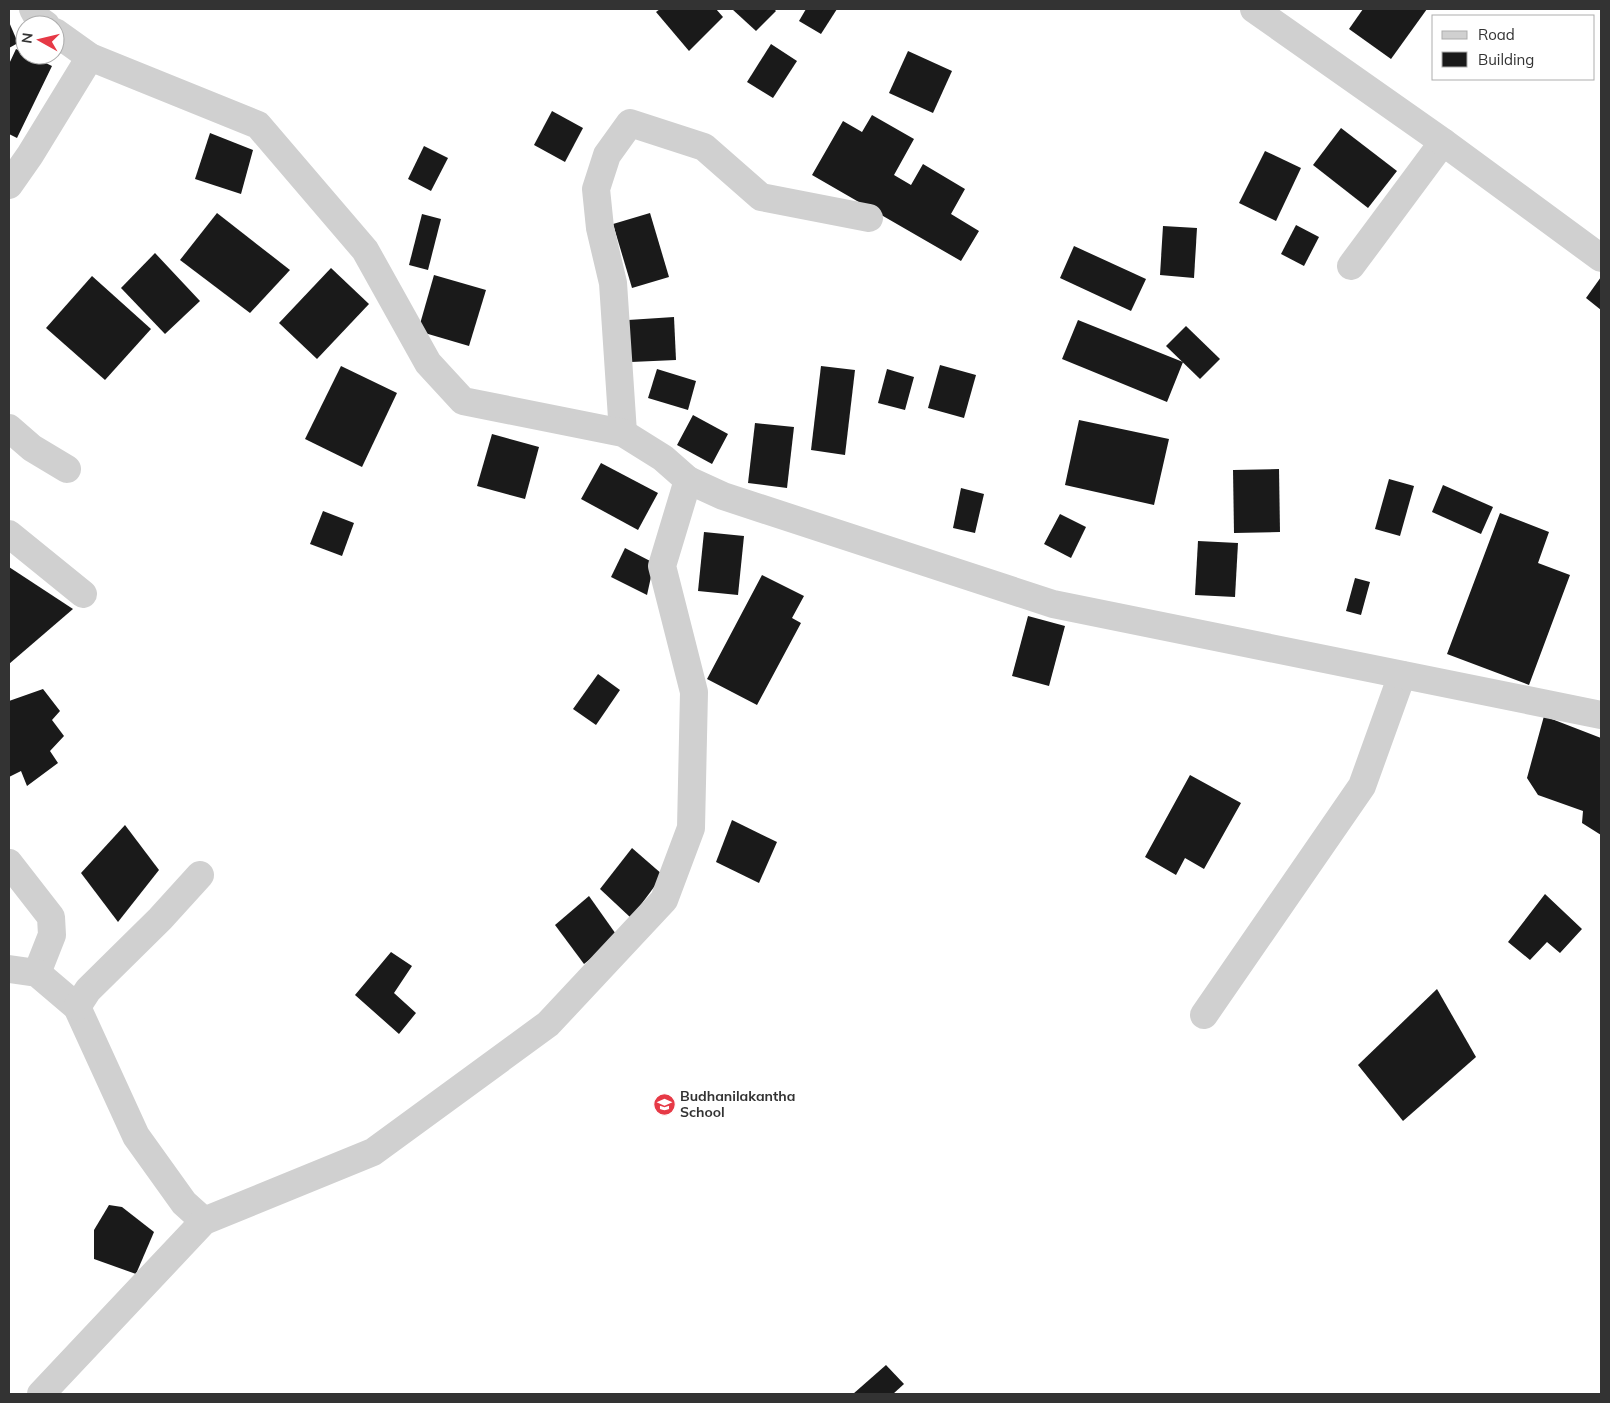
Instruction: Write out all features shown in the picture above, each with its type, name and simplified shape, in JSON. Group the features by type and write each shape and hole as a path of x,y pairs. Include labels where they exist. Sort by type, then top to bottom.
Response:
{"street":[{"path":"1254,9 1443,142 1601,258"},
{"path":"65,39 90,57 258,125 365,250 428,363 463,401 623,433 663,458 688,480 723,496 1053,604 1601,715"},
{"path":"9,185 30,156 90,57"},
{"path":"623,433 614,283 600,228 596,189 607,155 630,123 704,148 761,197 869,218"},
{"path":"1351,266 1443,142"},
{"path":"9,428 32,448 67,469"},
{"path":"42,1394 204,1222 373,1152 548,1024 664,900 691,828 694,692 662,566 688,480"},
{"path":"9,534 83,594"},
{"path":"1204,1015 1362,786 1402,675"},
{"path":"9,863 51,917 52,935 37,973"},
{"path":"76,1007 88,990 160,920 200,875"},
{"path":"9,970 37,973 76,1007 136,1136 184,1203 204,1222"}],"building":[{"path":"660,9 716,9 723,17 689,51 656,12"},
{"path":"732,9 774,9 776,11 756,31"},
{"path":"806,9 837,9 821,34 799,21"},
{"path":"1363,9 1427,9 1391,59 1349,29"},
{"path":"9,22 15,36 15,45 9,48"},
{"path":"771,44 797,61 773,98 747,82"},
{"path":"15,51 15,65 52,66 17,138 9,134 9,64"},
{"path":"908,51 952,71 933,113 889,93"},
{"path":"552,111 583,128 565,162 534,145"},
{"path":"872,115 914,139 894,175 911,185 923,164 965,189 951,214 979,231 961,261 812,175 843,121 862,132"},
{"path":"1341,128 1397,171 1368,208 1313,165"},
{"path":"210,133 253,150 241,194 195,179"},
{"path":"424,146 448,158 431,191 408,179"},
{"path":"1265,151 1301,168 1276,221 1239,203"},
{"path":"217,213 290,270 250,313 180,260"},
{"path":"650,213 669,277 632,288 613,224"},
{"path":"422,214 441,219 428,270 409,265"},
{"path":"1296,225 1319,237 1304,266 1281,254"},
{"path":"1163,226 1197,228 1194,278 1160,275"},
{"path":"1074,246 1146,279 1131,311 1060,278"},
{"path":"155,253 200,301 165,334 121,288"},
{"path":"331,268 369,304 317,359 279,323"},
{"path":"434,275 486,290 469,346 418,331"},
{"path":"92,276 151,329 105,380 46,328"},
{"path":"1601,277 1601,310 1586,298"},
{"path":"674,317 676,360 631,362 628,320"},
{"path":"1078,320 1183,362 1167,402 1062,359"},
{"path":"1186,326 1220,359 1200,379 1166,346"},
{"path":"940,365 976,375 964,418 928,408"},
{"path":"341,366 397,393 362,467 305,439"},
{"path":"821,366 855,370 845,455 811,450"},
{"path":"657,369 696,381 688,410 648,398"},
{"path":"887,369 914,377 905,410 878,403"},
{"path":"693,415 728,434 712,464 677,445"},
{"path":"1079,420 1169,439 1154,505 1065,485"},
{"path":"755,423 794,427 787,488 748,483"},
{"path":"492,434 539,447 525,499 477,486"},
{"path":"601,463 658,493 638,530 581,499"},
{"path":"1279,469 1280,532 1234,533 1233,470"},
{"path":"1389,479 1414,486 1400,536 1375,529"},
{"path":"1443,485 1493,507 1481,534 1432,512"},
{"path":"961,488 984,494 975,533 953,528"},
{"path":"323,511 354,523 342,556 310,544"},
{"path":"1500,513 1549,532 1538,563 1570,575 1529,685 1447,654"},
{"path":"1060,514 1086,527 1071,558 1044,544"},
{"path":"704,532 744,536 738,595 698,591"},
{"path":"1198,541 1238,543 1235,597 1195,595"},
{"path":"625,548 654,563 647,595 611,577"},
{"path":"9,567 73,609 9,664"},
{"path":"762,575 804,596 792,618 801,623 757,705 707,679"},
{"path":"1355,578 1370,582 1361,615 1346,611"},
{"path":"1028,616 1065,626 1049,686 1012,676"},
{"path":"598,674 620,690 596,725 573,709"},
{"path":"43,689 60,711 52,720 64,736 50,751 58,763 27,786 21,771 9,777 9,701"},
{"path":"1544,716 1601,738 1601,835 1582,823 1583,811 1538,795 1527,778"},
{"path":"1190,775 1241,803 1204,869 1185,858 1176,875 1145,857"},
{"path":"732,820 777,842 759,883 716,862"},
{"path":"125,825 159,870 118,922 81,873"},
{"path":"632,848 663,875 631,918 600,889"},
{"path":"1545,894 1582,929 1560,953 1547,942 1530,960 1508,942"},
{"path":"589,896 618,937 584,964 555,925"},
{"path":"391,952 412,966 394,993 416,1013 399,1034 355,995"},
{"path":"1437,989 1476,1057 1403,1121 1358,1065"},
{"path":"109,1205 122,1207 154,1232 136,1274 94,1259 94,1230"},
{"path":"886,1365 904,1384 893,1394 853,1394"}],"place":[{"name":"Budhanilakantha School","path":"664,1104"}]}
